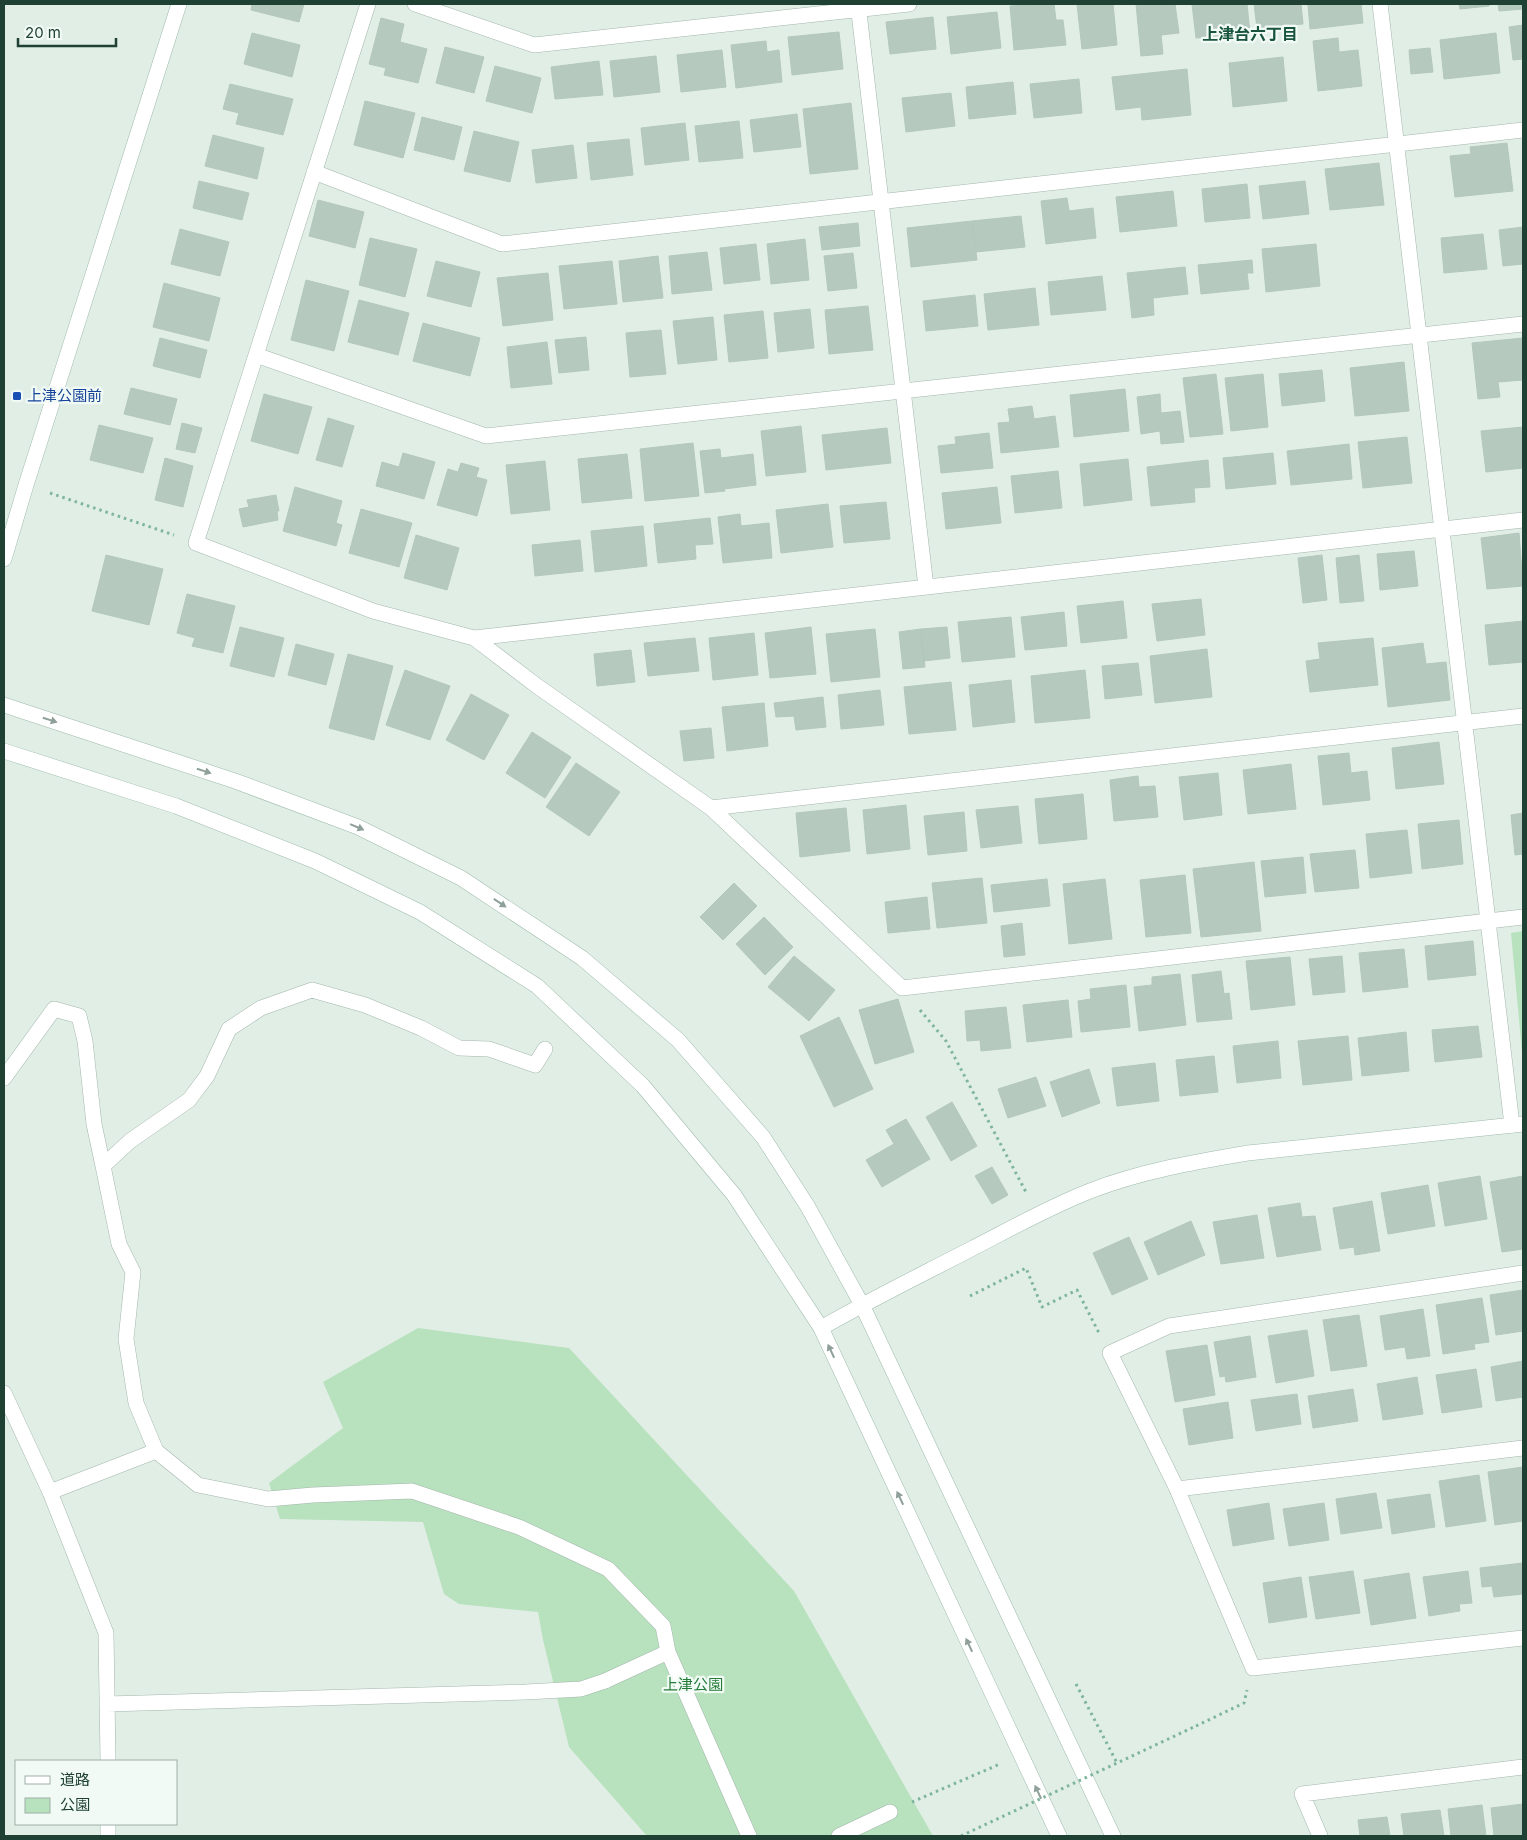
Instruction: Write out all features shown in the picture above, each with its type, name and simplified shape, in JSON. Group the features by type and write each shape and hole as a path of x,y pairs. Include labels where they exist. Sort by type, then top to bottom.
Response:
{"street":[{"path":"4,559 26,484 179,4"},
{"path":"368,4 196,543 373,611 474,638 1523,520"},
{"path":"415,4 534,45 858,6 909,4"},
{"path":"821,1328 1037,1215 1091,1191 1139,1175 1248,1152 1518,1124 1488,921 1380,4"},
{"path":"858,6 926,587"},
{"path":"314,172 502,244 1523,130"},
{"path":"256,355 486,436 1523,324"},
{"path":"474,638 537,686 711,808 902,988 1523,917"},
{"path":"4,704 235,781 358,827 461,878 582,958 678,1040 763,1137 808,1207 862,1305 1113,1836"},
{"path":"711,808 1523,716"},
{"path":"4,751 176,806 315,861 420,912 537,986 643,1086 734,1195 821,1328 1059,1836"},
{"path":"104,1166 130,1142 189,1100 207,1076 229,1029 261,1008 312,990 365,1005 421,1028 459,1048 489,1049 535,1065 545,1049"},
{"path":"4,1078 54,1008 79,1016 85,1041 94,1124 119,1244 133,1272 126,1340 136,1403 156,1451 198,1485 268,1499 412,1491 519,1527 608,1569 664,1626 668,1652 749,1836"},
{"path":"1523,1273 1169,1326 1110,1353 1177,1488 1253,1668 1523,1638"},
{"path":"4,1393 50,1492 106,1632 108,1760"},
{"path":"1177,1488 1523,1448"},
{"path":"50,1492 156,1451"},
{"path":"107,1704 581,1689 606,1681 668,1652"},
{"path":"1320,1836 1302,1794 1523,1767"},
{"path":"844,1835 890,1812"}],"path":[{"path":"26,484 196,543"},
{"path":"902,988 946,1041 1037,1215"},
{"path":"970,1296 1026,1268 1042,1306 1077,1290 1094,1325"},
{"path":"1076,1684 1117,1763"},
{"path":"961,1836 1244,1703"},
{"path":"890,1812 1021,1755"}],"green space":[{"path":"1523,931 1523,1063 1511,933"},
{"name":"上津公園","path":"418,1328 569,1348 794,1591 933,1836 647,1836 569,1747 538,1612 459,1604 444,1594 423,1522 280,1519 269,1483 343,1428 323,1382"}],"building":[{"path":"252,4 304,4 299,22 251,10"},
{"path":"1054,4 1056,20 1063,20 1066,45 1014,50 1010,6"},
{"path":"1077,4 1113,4 1117,45 1082,49"},
{"path":"1136,4 1175,4 1179,33 1161,35 1163,54 1141,56"},
{"path":"1192,4 1247,4 1250,33 1196,38"},
{"path":"1254,4 1301,4 1303,24 1257,28"},
{"path":"1308,4 1361,4 1363,23 1310,29"},
{"path":"1459,4 1489,4 1489,6 1460,9"},
{"path":"1498,4 1523,4 1523,9 1499,11"},
{"path":"997,12 1001,48 951,54 947,17"},
{"path":"933,17 936,49 890,54 886,22"},
{"path":"381,18 404,24 400,42 427,49 418,83 384,75 386,68 369,64"},
{"path":"1523,25 1523,59 1513,60 1509,27"},
{"path":"839,32 843,69 792,75 788,37"},
{"path":"252,33 300,45 292,77 244,64"},
{"path":"1496,33 1500,73 1444,79 1440,40"},
{"path":"1338,38 1339,52 1358,50 1362,86 1318,91 1313,41"},
{"path":"766,41 767,52 779,50 782,82 736,88 731,45"},
{"path":"445,47 484,57 474,93 436,83"},
{"path":"1430,48 1433,72 1411,74 1409,50"},
{"path":"722,50 726,87 681,92 677,55"},
{"path":"656,56 660,92 614,97 610,61"},
{"path":"1283,57 1287,101 1233,107 1229,63"},
{"path":"599,61 603,95 555,99 551,67"},
{"path":"495,66 541,78 532,113 486,101"},
{"path":"1187,69 1191,115 1142,120 1141,107 1116,110 1112,77"},
{"path":"1079,79 1082,113 1034,118 1030,84"},
{"path":"1013,82 1016,114 969,119 966,87"},
{"path":"230,84 293,99 283,135 236,124 239,113 223,109"},
{"path":"951,93 955,126 906,132 902,98"},
{"path":"365,101 415,113 403,158 354,145"},
{"path":"851,103 858,169 810,174 803,109"},
{"path":"797,114 801,147 754,152 750,120"},
{"path":"422,117 462,127 454,160 414,150"},
{"path":"739,121 743,158 699,162 695,126"},
{"path":"685,123 689,160 645,165 641,128"},
{"path":"474,131 519,142 510,182 464,171"},
{"path":"213,135 264,148 257,179 205,166"},
{"path":"629,139 633,175 591,180 587,143"},
{"path":"1507,143 1513,191 1455,197 1450,156 1471,154 1470,147"},
{"path":"573,145 577,178 536,183 532,150"},
{"path":"1379,163 1384,205 1330,210 1325,169"},
{"path":"199,181 249,193 242,220 193,208"},
{"path":"1305,181 1309,214 1263,219 1259,186"},
{"path":"1247,184 1250,218 1205,222 1202,189"},
{"path":"1173,191 1177,226 1120,232 1116,197"},
{"path":"1067,198 1069,211 1093,208 1096,238 1046,244 1041,201"},
{"path":"318,200 364,212 355,248 309,236"},
{"path":"1021,216 1025,247 976,252 972,221"},
{"path":"972,221 977,260 911,267 907,228"},
{"path":"858,223 860,246 822,250 819,227"},
{"path":"1523,227 1523,264 1503,266 1499,230"},
{"path":"180,229 229,242 220,276 171,264"},
{"path":"1483,234 1487,269 1444,273 1441,238"},
{"path":"370,238 417,249 405,297 359,285"},
{"path":"805,239 809,280 771,284 767,244"},
{"path":"756,244 760,280 724,284 720,248"},
{"path":"1316,244 1320,286 1266,292 1262,249"},
{"path":"707,252 712,290 672,294 669,256"},
{"path":"853,253 857,288 828,291 824,256"},
{"path":"658,256 663,298 623,302 619,261"},
{"path":"1252,260 1253,273 1247,273 1249,289 1201,294 1198,265"},
{"path":"436,261 480,272 471,307 427,296"},
{"path":"612,261 617,304 564,309 559,266"},
{"path":"1185,267 1188,294 1153,298 1154,315 1132,318 1127,273"},
{"path":"548,273 553,320 503,326 497,278"},
{"path":"1102,276 1106,310 1051,315 1048,282"},
{"path":"306,280 349,291 334,351 291,340"},
{"path":"164,283 220,298 209,341 153,327"},
{"path":"1035,288 1039,325 988,330 984,294"},
{"path":"975,295 978,326 926,331 923,301"},
{"path":"359,300 409,313 398,355 348,342"},
{"path":"868,306 873,350 829,354 825,310"},
{"path":"810,309 814,348 778,352 774,313"},
{"path":"763,311 768,358 729,362 724,315"},
{"path":"713,317 717,360 678,364 673,321"},
{"path":"423,323 480,338 470,376 413,361"},
{"path":"661,330 666,374 630,377 626,333"},
{"path":"586,337 589,370 559,373 555,340"},
{"path":"160,338 207,350 200,378 153,366"},
{"path":"1523,338 1523,380 1498,382 1500,397 1478,399 1472,343"},
{"path":"547,342 552,384 511,388 507,347"},
{"path":"1404,362 1409,411 1355,416 1350,368"},
{"path":"1322,370 1325,401 1282,406 1279,374"},
{"path":"1216,374 1223,434 1190,437 1183,378"},
{"path":"1263,374 1268,427 1231,431 1225,378"},
{"path":"131,388 177,399 170,425 124,414"},
{"path":"1125,389 1129,431 1074,437 1070,395"},
{"path":"264,394 312,407 298,454 251,441"},
{"path":"1160,394 1161,413 1180,411 1184,442 1161,444 1160,431 1141,434 1137,397"},
{"path":"1032,406 1034,419 1055,416 1059,447 1001,453 998,423 1010,422 1008,409"},
{"path":"328,418 354,426 342,467 316,460"},
{"path":"182,423 202,428 195,453 176,449"},
{"path":"99,425 153,438 143,473 90,460"},
{"path":"801,426 806,472 766,476 761,431"},
{"path":"1523,427 1523,468 1486,472 1481,431"},
{"path":"887,428 891,463 826,470 822,435"},
{"path":"989,433 993,468 941,473 938,446 956,444 955,437"},
{"path":"1407,437 1412,483 1363,488 1358,442"},
{"path":"693,443 699,496 645,501 640,449"},
{"path":"1349,444 1352,479 1291,485 1287,451"},
{"path":"720,449 721,458 753,454 756,485 705,493 700,451"},
{"path":"403,453 435,462 424,499 376,486 382,462 399,467"},
{"path":"1273,453 1276,484 1226,489 1223,458"},
{"path":"627,454 632,498 582,503 578,459"},
{"path":"165,458 193,466 183,507 155,500"},
{"path":"1128,459 1132,500 1084,506 1080,464"},
{"path":"1208,460 1210,487 1194,488 1195,502 1151,506 1147,467"},
{"path":"545,461 550,510 511,514 506,465"},
{"path":"461,463 479,468 476,477 487,480 477,516 437,505 448,469 458,472"},
{"path":"1058,471 1062,508 1015,513 1011,476"},
{"path":"295,487 342,501 336,523 342,525 336,546 283,531"},
{"path":"997,487 1001,523 946,529 942,493"},
{"path":"276,495 279,511 277,511 278,520 243,527 239,509 249,507 247,500"},
{"path":"886,502 890,539 844,543 840,506"},
{"path":"828,504 833,547 781,553 776,510"},
{"path":"361,509 412,523 399,567 349,553"},
{"path":"740,514 741,526 769,523 772,558 723,563 718,517"},
{"path":"710,518 713,544 695,545 696,559 658,563 654,524"},
{"path":"643,526 647,566 595,572 591,531"},
{"path":"1519,533 1523,586 1487,589 1481,538"},
{"path":"416,535 459,548 447,590 404,578"},
{"path":"580,540 583,571 535,576 532,545"},
{"path":"1414,551 1418,586 1380,590 1377,554"},
{"path":"106,555 163,569 149,625 92,611"},
{"path":"1322,555 1327,600 1303,603 1298,558"},
{"path":"1359,555 1364,601 1340,603 1336,558"},
{"path":"187,594 235,606 223,653 192,646 195,638 177,633"},
{"path":"1201,599 1205,635 1157,641 1152,604"},
{"path":"1123,601 1127,638 1081,643 1077,606"},
{"path":"1064,612 1067,646 1025,650 1021,617"},
{"path":"1011,617 1015,657 962,662 958,622"},
{"path":"1523,621 1523,662 1489,665 1485,625"},
{"path":"240,627 284,638 274,677 230,666"},
{"path":"811,627 816,674 770,678 765,633"},
{"path":"947,627 950,658 924,661 921,629"},
{"path":"875,629 880,677 831,682 826,634"},
{"path":"921,629 925,667 903,669 899,632"},
{"path":"754,633 758,675 713,680 709,638"},
{"path":"695,638 699,671 648,676 644,643"},
{"path":"1373,638 1378,685 1310,692 1306,661 1320,659 1318,643"},
{"path":"1423,643 1426,664 1446,662 1450,700 1388,707 1382,648"},
{"path":"296,644 334,654 326,685 288,675"},
{"path":"1207,649 1212,697 1155,703 1150,656"},
{"path":"631,650 635,682 597,686 594,654"},
{"path":"348,654 393,666 374,740 329,728"},
{"path":"1138,663 1142,695 1105,699 1102,666"},
{"path":"405,670 450,686 430,740 386,725"},
{"path":"1085,670 1090,718 1035,723 1031,676"},
{"path":"1011,680 1015,722 973,727 969,685"},
{"path":"951,682 956,730 909,734 904,687"},
{"path":"880,690 884,725 841,729 838,695"},
{"path":"471,694 509,715 484,760 446,740"},
{"path":"823,697 826,727 796,730 794,716 776,717 774,703"},
{"path":"764,703 768,746 727,751 722,707"},
{"path":"711,728 714,758 684,761 680,731"},
{"path":"532,732 571,757 545,798 506,773"},
{"path":"1439,742 1444,784 1396,789 1392,748"},
{"path":"1349,753 1351,773 1367,771 1370,800 1323,805 1318,756"},
{"path":"576,763 620,792 589,836 546,807"},
{"path":"1291,764 1296,809 1248,814 1243,770"},
{"path":"1218,773 1222,815 1184,820 1179,777"},
{"path":"1138,776 1139,787 1155,786 1158,817 1114,821 1110,780"},
{"path":"1083,794 1087,839 1039,844 1035,799"},
{"path":"906,805 910,849 867,854 863,810"},
{"path":"1018,806 1022,843 981,848 976,810"},
{"path":"846,808 850,851 800,857 796,813"},
{"path":"964,812 967,851 928,855 924,816"},
{"path":"1523,813 1523,854 1515,855 1511,815"},
{"path":"1459,820 1463,864 1422,869 1418,824"},
{"path":"1407,830 1412,873 1370,878 1366,834"},
{"path":"1355,850 1359,888 1315,892 1310,854"},
{"path":"1303,857 1306,893 1265,897 1261,861"},
{"path":"1254,862 1261,931 1201,937 1193,869"},
{"path":"1185,875 1191,933 1146,937 1140,880"},
{"path":"982,878 987,923 937,928 932,883"},
{"path":"1047,879 1050,906 994,912 991,885"},
{"path":"1105,879 1112,939 1069,944 1063,884"},
{"path":"734,883 757,906 723,940 700,917"},
{"path":"927,897 930,929 888,933 885,902"},
{"path":"764,917 793,947 765,975 736,944"},
{"path":"1022,923 1025,955 1004,957 1001,926"},
{"path":"1473,941 1476,975 1428,980 1425,946"},
{"path":"1404,949 1408,987 1363,992 1359,953"},
{"path":"794,956 835,990 809,1021 768,987"},
{"path":"1342,956 1345,992 1313,995 1309,959"},
{"path":"1290,957 1295,1005 1251,1010 1246,961"},
{"path":"1221,971 1224,994 1229,993 1232,1019 1197,1022 1192,975"},
{"path":"1180,974 1186,1025 1139,1031 1134,987 1152,985 1152,977"},
{"path":"1126,985 1130,1027 1081,1032 1078,1001 1091,999 1090,989"},
{"path":"898,999 914,1052 875,1064 859,1010"},
{"path":"1068,1000 1072,1037 1027,1042 1023,1005"},
{"path":"1006,1007 1011,1048 981,1051 980,1040 967,1041 965,1011"},
{"path":"839,1017 873,1089 834,1107 800,1036"},
{"path":"1478,1026 1482,1057 1435,1062 1432,1030"},
{"path":"1406,1032 1409,1071 1362,1076 1358,1038"},
{"path":"1348,1036 1352,1080 1303,1085 1298,1041"},
{"path":"1278,1041 1281,1078 1237,1083 1233,1046"},
{"path":"1214,1056 1218,1092 1180,1096 1176,1060"},
{"path":"1155,1063 1159,1101 1117,1106 1112,1068"},
{"path":"1089,1069 1100,1103 1062,1117 1050,1082"},
{"path":"1036,1077 1046,1106 1008,1118 998,1089"},
{"path":"952,1102 977,1146 951,1161 926,1117"},
{"path":"906,1119 930,1159 882,1187 866,1160 894,1144 886,1130"},
{"path":"992,1167 1008,1195 992,1204 975,1176"},
{"path":"1480,1176 1487,1219 1445,1226 1438,1183"},
{"path":"1523,1176 1523,1249 1502,1252 1490,1182"},
{"path":"1428,1185 1435,1226 1388,1234 1381,1193"},
{"path":"1372,1201 1380,1251 1355,1255 1354,1247 1340,1249 1333,1208"},
{"path":"1300,1203 1302,1217 1315,1216 1321,1250 1277,1257 1268,1208"},
{"path":"1257,1215 1264,1258 1221,1264 1213,1222"},
{"path":"1191,1221 1205,1255 1158,1275 1144,1242"},
{"path":"1129,1237 1148,1279 1112,1295 1093,1253"},
{"path":"1523,1290 1523,1331 1496,1335 1490,1295"},
{"path":"1482,1298 1489,1342 1474,1344 1475,1349 1443,1354 1436,1305"},
{"path":"1423,1309 1430,1356 1407,1359 1405,1347 1385,1350 1380,1316"},
{"path":"1359,1315 1367,1366 1331,1371 1323,1320"},
{"path":"1307,1330 1314,1376 1276,1383 1268,1336"},
{"path":"1250,1336 1256,1377 1226,1382 1225,1376 1220,1377 1214,1342"},
{"path":"1207,1345 1215,1395 1175,1402 1166,1351"},
{"path":"1523,1361 1523,1397 1496,1401 1491,1367"},
{"path":"1476,1369 1482,1407 1442,1413 1436,1375"},
{"path":"1417,1377 1423,1414 1383,1420 1377,1384"},
{"path":"1353,1389 1358,1421 1313,1428 1308,1396"},
{"path":"1297,1394 1301,1424 1256,1431 1251,1400"},
{"path":"1228,1402 1233,1438 1189,1445 1183,1409"},
{"path":"1523,1467 1523,1521 1495,1525 1488,1472"},
{"path":"1479,1475 1486,1521 1446,1527 1439,1481"},
{"path":"1376,1493 1382,1528 1341,1534 1336,1499"},
{"path":"1430,1494 1435,1527 1392,1534 1387,1500"},
{"path":"1269,1503 1274,1539 1233,1546 1227,1510"},
{"path":"1324,1503 1329,1540 1289,1546 1283,1509"},
{"path":"1523,1563 1523,1594 1494,1597 1492,1586 1482,1587 1480,1568"},
{"path":"1353,1571 1360,1613 1316,1619 1309,1577"},
{"path":"1468,1571 1472,1603 1459,1604 1460,1611 1429,1616 1423,1577"},
{"path":"1409,1573 1416,1618 1371,1625 1364,1580"},
{"path":"1301,1577 1307,1617 1269,1623 1263,1583"},
{"path":"1523,1804 1523,1836 1494,1836 1491,1808"},
{"path":"1482,1805 1486,1836 1451,1836 1448,1809"},
{"path":"1440,1810 1444,1836 1404,1836 1401,1814"},
{"path":"1387,1817 1390,1836 1360,1836 1358,1820"}],"place":[{"name":"上津公園前","path":"17,396"}],"district":[{"name":"上津台六丁目","path":"1250,34"}]}
